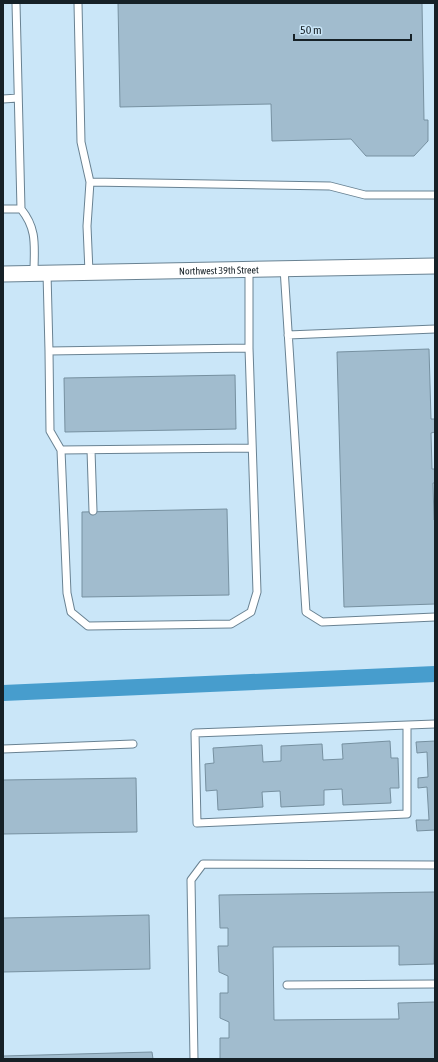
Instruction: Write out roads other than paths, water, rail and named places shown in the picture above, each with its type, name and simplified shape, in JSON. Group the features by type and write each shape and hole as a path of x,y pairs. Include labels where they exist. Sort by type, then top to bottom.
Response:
{"street":[{"name":"Northwest 39th Street","path":"3,274 435,266"}],"lane":[{"path":"16,3 21,209 30,221 41,273 49,351 50,431 61,450 67,593 71,612 88,626 231,624 250,612 257,592 249,348 249,269"},
{"path":"78,3 81,142 90,182 87,226 89,272"},
{"path":"3,99 18,98"},
{"path":"90,182 330,186 365,195 435,195"},
{"path":"3,209 21,209"},
{"path":"284,268 306,612 322,622 435,617"},
{"path":"288,335 435,330"},
{"path":"49,351 249,348"},
{"path":"61,450 252,448"},
{"path":"91,450 93,511"},
{"path":"406,726 407,814 197,823 195,733 435,724"},
{"path":"3,749 133,744"},
{"path":"194,1059 191,880 203,864 435,865"},
{"path":"287,985 435,984"}],"waterway":[{"path":"3,693 435,674"}]}
